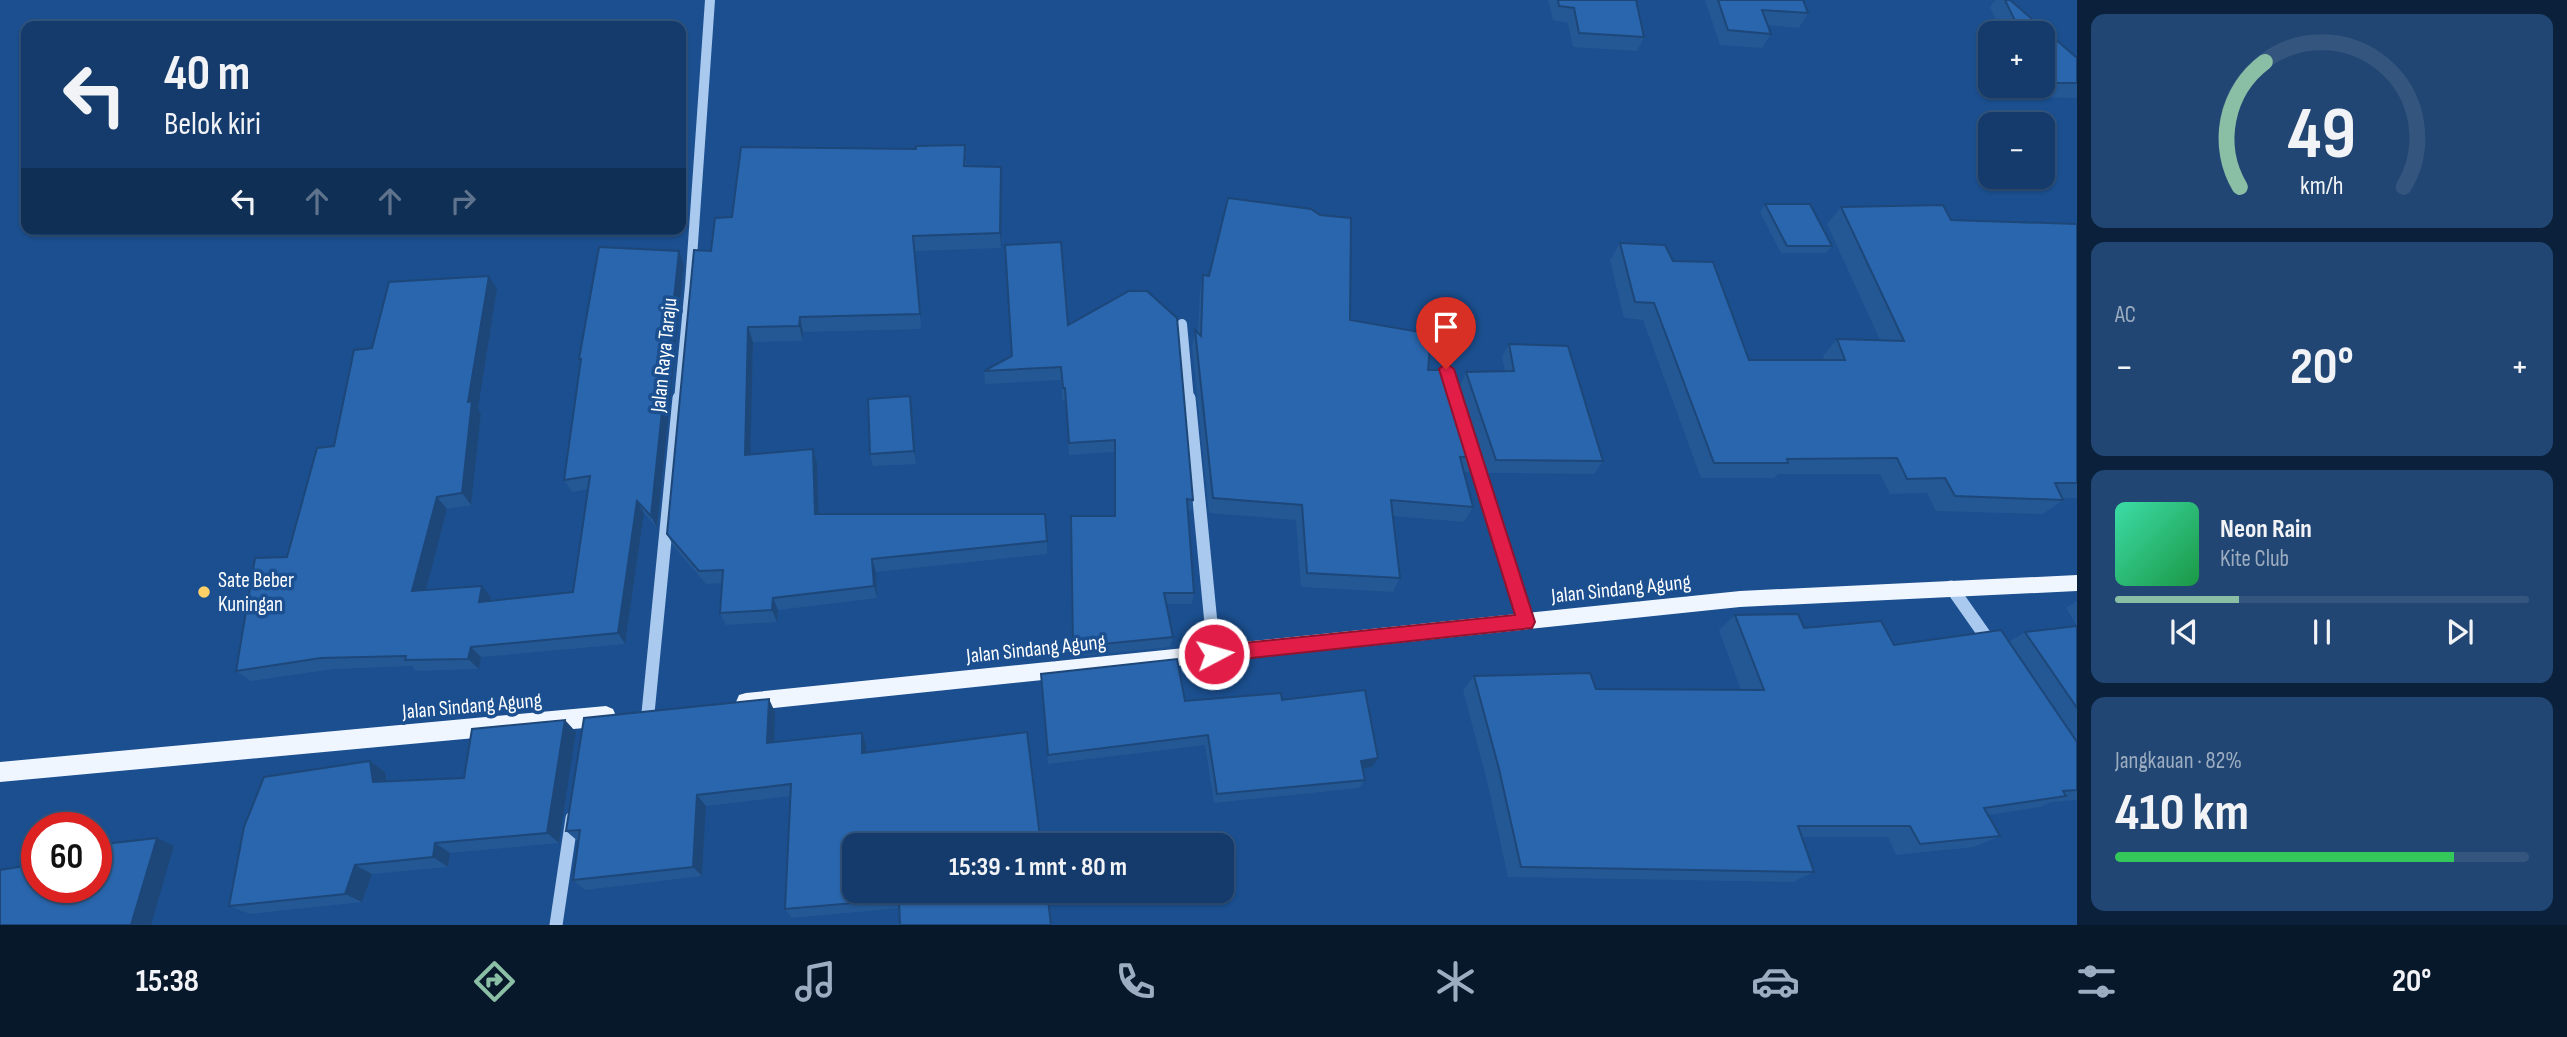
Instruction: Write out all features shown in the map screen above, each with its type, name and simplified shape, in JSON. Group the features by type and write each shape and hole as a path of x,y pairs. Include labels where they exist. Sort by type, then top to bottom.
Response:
{"main road":[{"name":"Jalan Sindang Agung","path":"731,704 1740,599 2077,583"},
{"name":"Jalan Sindang Agung","path":"0,772 586,725 655,712"}],"street":[{"name":"Jalan Raya Taraju","path":"655,712 710,0"},
{"path":"1182,324 1214,654"},
{"path":"1467,435 1526,622"},
{"path":"1951,587 2002,662"},
{"path":"556,925 574,801"}],"building":[{"path":"1558,0 1636,0 1644,37 1579,33 1574,8 1559,6"},
{"path":"1718,0 1803,0 1808,13 1762,10 1771,34 1728,30"},
{"path":"2005,0 2010,0 2034,21 2015,21"},
{"path":"2055,39 2077,58 2077,83 2055,83"},
{"path":"965,145 964,166 1001,167 1000,233 913,236 920,314 800,317 799,326 748,327 745,455 813,449 815,514 1045,514 1047,541 872,559 874,586 773,598 772,610 720,613 723,570 699,571 667,534 694,250 711,251 715,218 732,217 741,147 916,149 916,146"},
{"path":"1228,198 1311,209 1320,215 1351,218 1350,320 1431,334 1428,370 1451,370 1478,457 1460,457 1473,507 1391,500 1400,578 1307,573 1302,505 1213,498 1195,330 1201,336 1203,275 1209,276"},
{"path":"1765,204 1810,204 1832,246 1787,246"},
{"path":"1943,205 1951,220 2077,224 2077,483 2055,483 2063,500 1955,496 1945,478 1907,479 1897,458 1714,463 1654,303 1635,302 1620,243 1665,245 1673,261 1713,262 1749,360 1845,360 1837,339 1904,341 1841,207"},
{"path":"1061,242 1068,325 1129,291 1147,291 1177,318 1193,500 1187,499 1194,593 1164,593 1173,637 1073,647 1071,516 1115,516 1115,440 1069,443 1061,367 984,371 1012,356 1005,245"},
{"path":"599,247 679,251 651,516 637,501 618,633 471,647 468,659 405,660 406,656 321,658 236,671 255,558 287,557 317,448 334,446 354,350 372,348 389,282 489,276 468,402 472,401 462,493 437,497 412,591 482,586 479,602 573,592 590,476 564,480 579,359"},
{"path":"1509,344 1568,346 1603,461 1496,460 1466,372 1514,371"},
{"path":"910,396 914,451 870,454 868,399"},
{"path":"1798,614 1804,628 1881,621 1894,645 2001,630 2077,742 2077,790 2063,791 2066,796 1984,808 2000,836 1920,844 1910,826 1798,826 1814,872 1521,867 1474,676 1590,673 1596,689 1764,690 1735,615"},
{"path":"2077,626 2077,708 2025,632"},
{"path":"1177,659 1185,701 1281,693 1282,700 1365,690 1378,758 1361,761 1365,780 1217,794 1208,735 1048,755 1041,674"},
{"path":"769,699 767,743 862,733 862,753 1027,732 1040,833 842,833 842,903 853,903 785,909 791,784 697,795 693,867 573,880 580,830 566,831 584,718"},
{"path":"565,720 547,833 435,843 433,857 355,865 345,894 229,906 244,827 264,777 370,761 373,782 464,778 472,729"},
{"path":"157,838 131,925 0,925 0,870 21,867 21,903 112,903 112,843"},
{"path":"899,903 1048,903 1051,925 900,925"}],"place":[{"name":"Sate Beber Kuningan","path":"204,592"}],"route":[{"path":"1214,654 1526,622 1446,369"}]}
